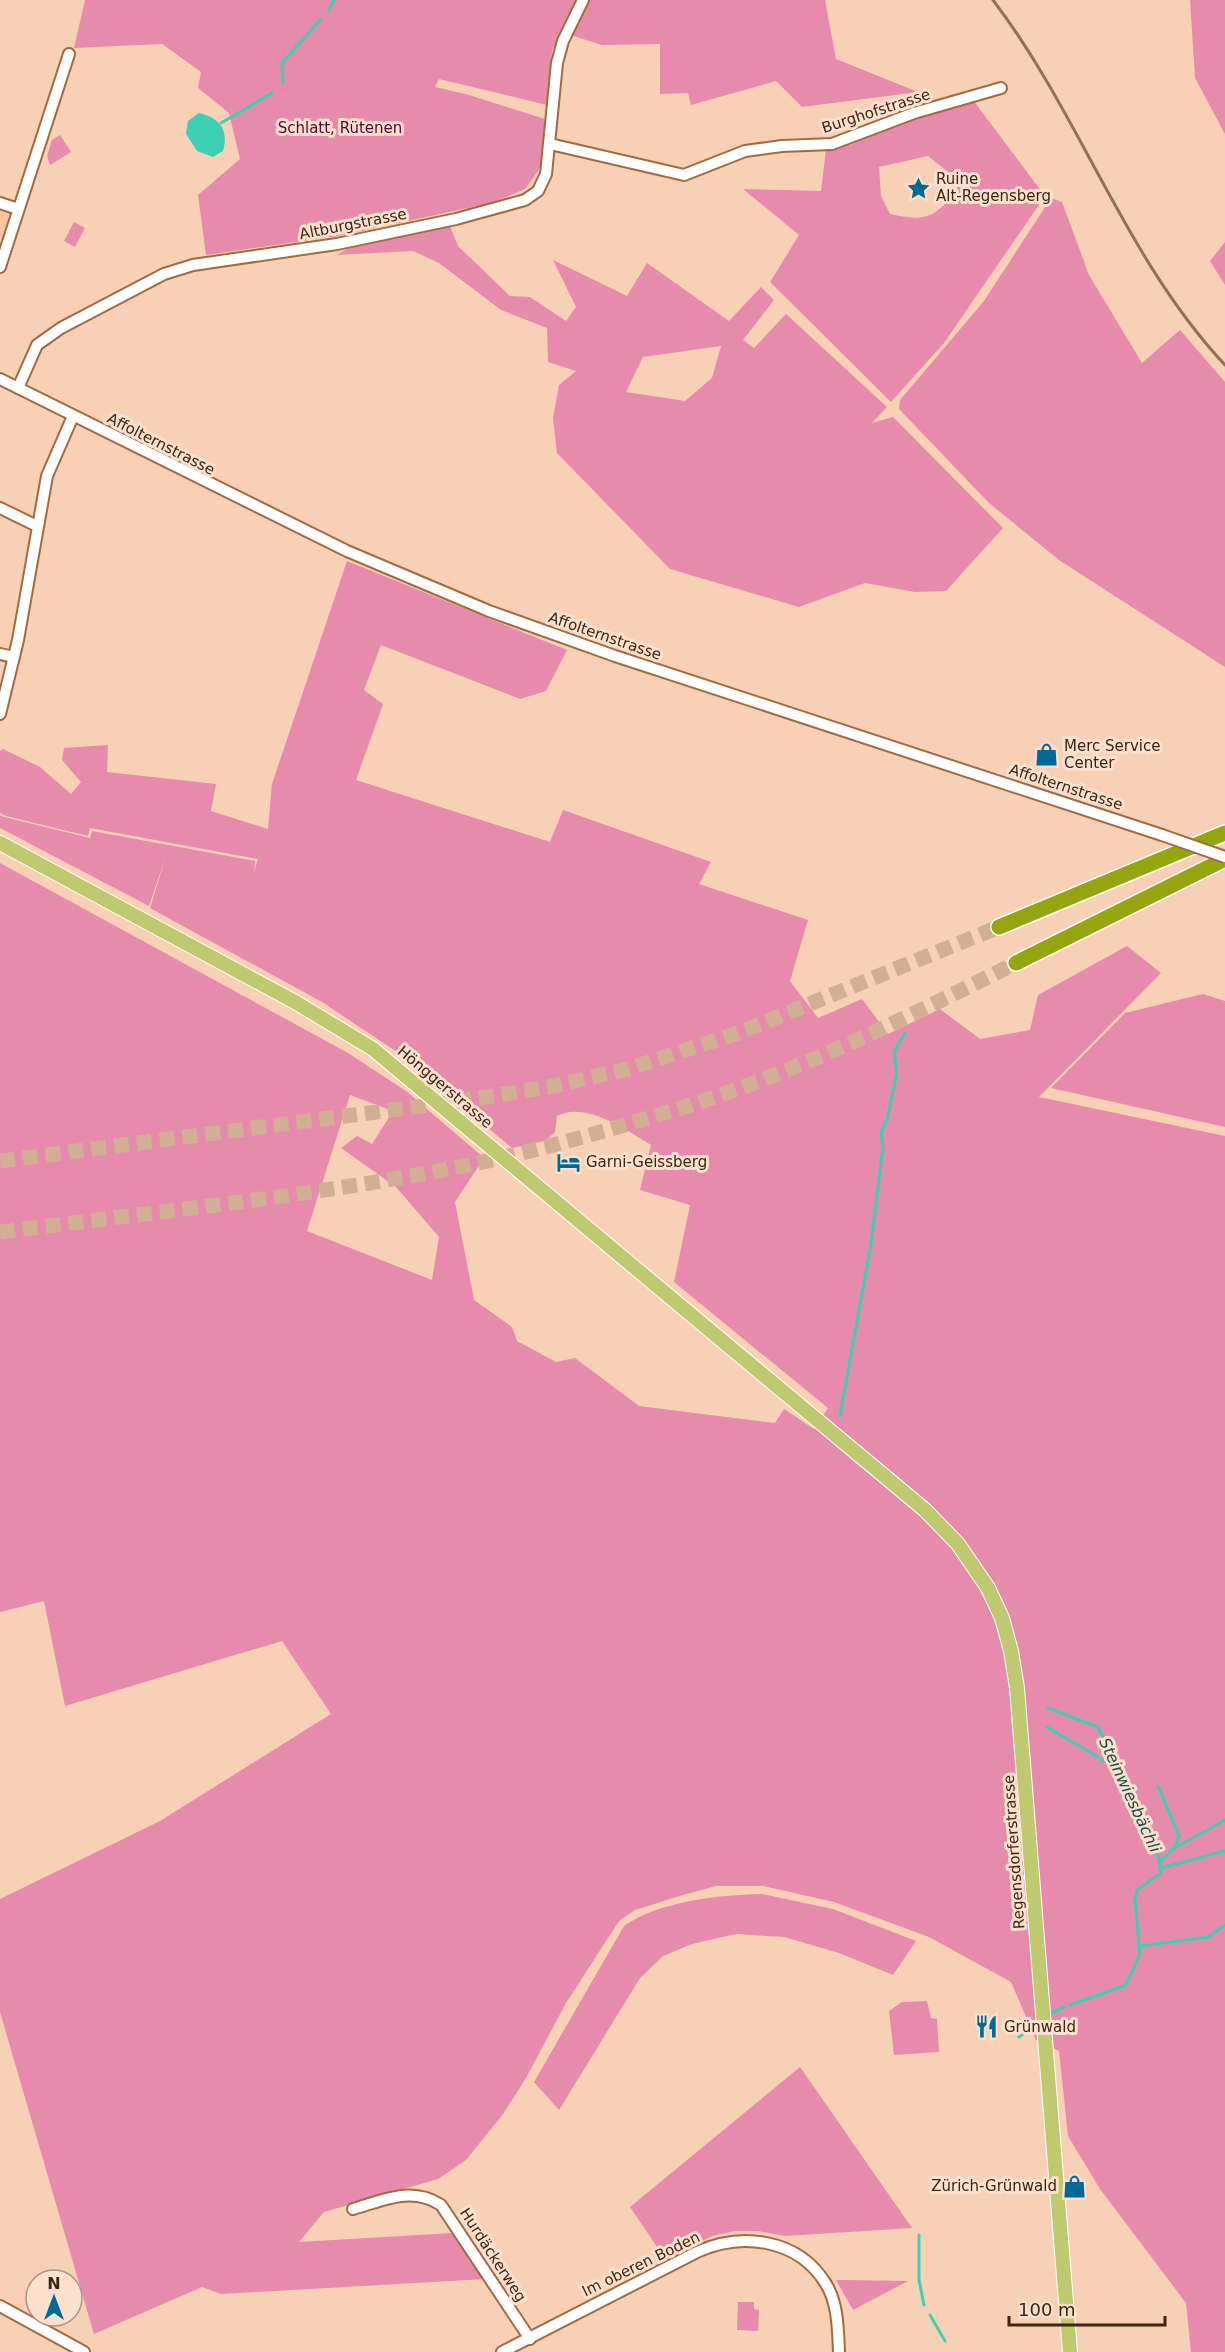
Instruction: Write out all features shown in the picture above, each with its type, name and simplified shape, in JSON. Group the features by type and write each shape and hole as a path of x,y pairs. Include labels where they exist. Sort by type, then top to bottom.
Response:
{"highway":[{"path":"999,927 1225,833"},
{"path":"1016,963 1225,858"}],"main road":[{"name":"Hönggerstrasse","path":"0,843 295,1002 373,1049 823,1423"},
{"name":"Regensdorferstrasse","path":"823,1423 926,1510 958,1544 988,1588 1002,1618 1011,1651 1022,1733 1070,2352"}],"street":[{"name":"Altburgstrasse","path":"18,388 37,345 61,328 164,274 193,265 337,244 456,219 525,200 538,190 542,182 550,144 550,113 557,63 563,41 583,0"},
{"path":"0,267 69,54"},
{"name":"Burghofstrasse","path":"550,144 684,175 746,151 774,146 831,144 914,113 1001,88"},
{"path":"0,203 18,209"},
{"name":"Affolternstrasse","path":"0,379 347,551 489,611 615,657 1162,835 1225,858"},
{"path":"0,714 14,657 47,476 73,416"},
{"path":"0,508 37,526"},
{"path":"0,654 14,657"},
{"name":"Hurdäckerweg","path":"353,2209 402,2194 418,2194 441,2205 530,2339"},
{"name":"Im oberen Boden","path":"502,2352 715,2244 745,2239 778,2246 798,2256 826,2284 837,2320 839,2352"},
{"path":"0,2306 84,2352"}],"shaded area":[{"path":"0,208 6,210 10,220 0,251"}],"green space":[{"name":"Schlatt, Rütenen","path":"85,0 825,0 836,59 918,92 802,107 776,81 691,105 688,93 660,94 660,44 602,45 561,32 552,51 547,105 439,79 435,87 469,95 545,119 542,161 525,189 491,203 338,236 206,255 198,195 240,159 229,113 198,88 201,72 162,44 74,48"},
{"path":"1190,0 1225,0 1225,134 1195,78"},
{"path":"973,100 1045,196 944,343 891,402 770,282 799,235 743,189 821,191 826,150 850,145 916,117","holes":["928,156 953,176 958,190 942,207 929,216 913,218 890,214 881,196 879,167"]},
{"path":"60,135 71,152 50,165 47,156 52,140"},
{"path":"1051,198 1062,202 1089,275 1142,363 1180,330 1225,382 1225,667 1059,560 989,503 899,409 900,400 984,301"},
{"path":"74,222 85,228 75,247 64,241"},
{"path":"450,226 458,246 510,296 530,297 566,321 576,307 553,260 627,296 647,263 729,321 761,287 774,300 743,340 754,348 786,314 887,407 872,423 893,417 1003,528 946,591 915,592 865,583 799,607 670,569 557,453 553,418 559,385 576,371 548,362 547,328 501,310 439,263 413,251 337,255 349,248","holes":["721,346 712,378 685,401 626,392 643,357"]},
{"path":"1225,242 1225,285 1210,261"},
{"path":"347,561 567,650 546,691 520,699 381,645 364,690 383,704 356,780 550,842 563,810 711,862 699,884 808,920 790,981 818,1018 862,999 888,1034 940,1009 980,1039 1030,1030 1038,995 1127,946 1161,973 1039,1097 1225,1136 1225,2352 1191,2352 1186,2303 1100,2189 1068,2136 1059,2051 1036,2040 1011,1982 929,1937 834,1902 763,1886 716,1886 635,1910 619,1921 566,2003 526,2078 503,2114 466,2160 438,2179 324,2212 299,2242 453,2233 486,2279 221,2294 202,2287 94,2334 84,2300 84,2268 75,2268 0,2012 0,1899 160,1821 331,1714 282,1641 65,1706 44,1601 0,1612 0,863 348,1053 406,1091 484,1158 455,1202 474,1300 512,1327 517,1341 556,1362 575,1358 639,1406 775,1423 784,1409 814,1429 828,1408 674,1282 690,1205 640,1190 651,1145 606,1119 580,1112 568,1112 557,1116 555,1132 545,1141 512,1148 394,1050 322,1002 150,908 166,856 149,906 0,828 0,816 90,838 92,831 255,861 254,872 258,859 90,828 88,836 6,816 0,813 0,751 3,749 40,767 71,794 81,782 62,760 64,748 108,745 107,772 216,784 211,811 268,829 272,784","holes":["350,1095 393,1111 372,1144 357,1136 341,1148 396,1187 439,1237 432,1280 307,1231"]},
{"path":"1203,994 1225,1001 1225,1127 1051,1088 1125,1013"},
{"path":"762,1894 833,1909 916,1941 893,1975 839,1953 784,1937 736,1934 692,1944 663,1956 640,1978 559,2110 534,2082 624,1926 639,1917 672,1905 709,1898"},
{"path":"927,2001 931,2018 937,2019 939,2052 894,2055 889,2011 902,2002"},
{"path":"800,2067 912,2228 785,2236 758,2231 735,2231 712,2236 666,2260 630,2207"},
{"path":"836,2280 844,2280 908,2281 853,2310"},
{"path":"738,2302 754,2302 754,2309 759,2310 758,2331 737,2330"}],"water":[{"path":"199,113 212,118 224,131 223,151 213,157 197,151 186,134 188,121"}],"waterway":[{"path":"329,10 334,0"},
{"path":"283,82 282,63 321,19"},
{"path":"221,123 272,93"},
{"path":"840,1416 871,1244 883,1146 881,1132 887,1120 897,1073 894,1052 905,1033"},
{"name":"Steinwiesbächli","path":"1048,1708 1098,1727 1159,1858 1161,1873 1137,1890 1135,1900 1140,1954 1126,1985 1070,2005"},
{"path":"1047,1727 1115,1767"},
{"path":"1158,1786 1179,1835 1175,1848"},
{"path":"1160,1862 1171,1850 1225,1820"},
{"path":"1161,1868 1225,1851"},
{"path":"1141,1946 1208,1937 1225,1925"},
{"path":"1051,2013 1065,2007"},
{"path":"1030,2027 1036,2022"},
{"name":"Steinwiesbächli","path":"1019,2037 1023,2034"},
{"name":"Steinwiesbächli","path":"919,2235 919,2280 924,2305"},
{"name":"Steinwiesbächli","path":"930,2315 945,2341"}],"tunnel":[{"path":"0,1161 461,1101 549,1087 628,1069 738,1033 999,927"},
{"path":"0,1232 352,1186 469,1165 550,1146 684,1107 770,1077 853,1042 1016,963"}],"railway":[{"path":"993,0 1052,91 1159,279 1190,323 1225,365"}],"place":[{"name":"Ruine Alt-Regensberg","path":"918,188"},
{"name":"Merc Service Center","path":"1046,755"},
{"name":"Garni-Geissberg","path":"568,1162"},
{"name":"Grünwald","path":"986,2027"},
{"name":"Zürich-Grünwald","path":"1075,2186"}]}
